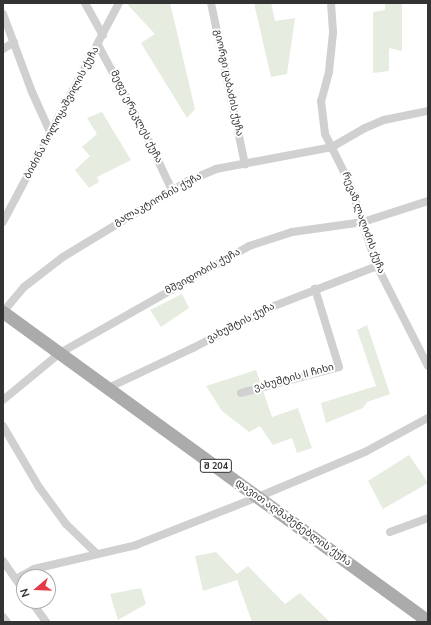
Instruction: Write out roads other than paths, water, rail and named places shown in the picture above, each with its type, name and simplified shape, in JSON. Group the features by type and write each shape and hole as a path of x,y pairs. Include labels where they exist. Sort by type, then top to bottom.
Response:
{"main road":[{"name":"დავით აღმაშენებლის ქუჩა","path":"3,312 258,497 426,616"}],"street":[{"path":"85,3 103,35"},
{"name":"ბიძინა ჩოლოყაშვილის ქუჩა","path":"3,222 51,134 119,3"},
{"name":"გიორგი ცაბაძის ქუჩა","path":"212,3 245,164"},
{"name":"რევაზ ლაღიძის ქუჩა","path":"331,3 333,33 329,72 321,101 325,134 349,182 377,266 428,366"},
{"path":"3,14 32,92 51,134"},
{"path":"3,49 14,42"},
{"name":"მეფე ერეკლეს ქუჩა","path":"98,45 142,127 172,190"},
{"name":"გალაკტიონის ქუჩა","path":"3,312 24,287 62,257 172,190 216,169 332,147 365,128 384,120 428,111"},
{"name":"მშვიდობის ქუჩა","path":"3,400 60,353 249,246 292,232 363,222 428,201"},
{"name":"ვახუშტის ქუჩა","path":"108,388 193,348 274,306 377,266"},
{"name":"ვახუშტის II ჩიხი","path":"241,393 339,367 315,289"},
{"path":"34,569 136,545 258,497 365,452 428,418"},
{"path":"3,426 38,487 66,524 97,554"},
{"path":"390,532 428,518"},
{"path":"3,561 16,580"},
{"path":"37,609 46,622"},
{"path":"3,617 6,622"}]}
